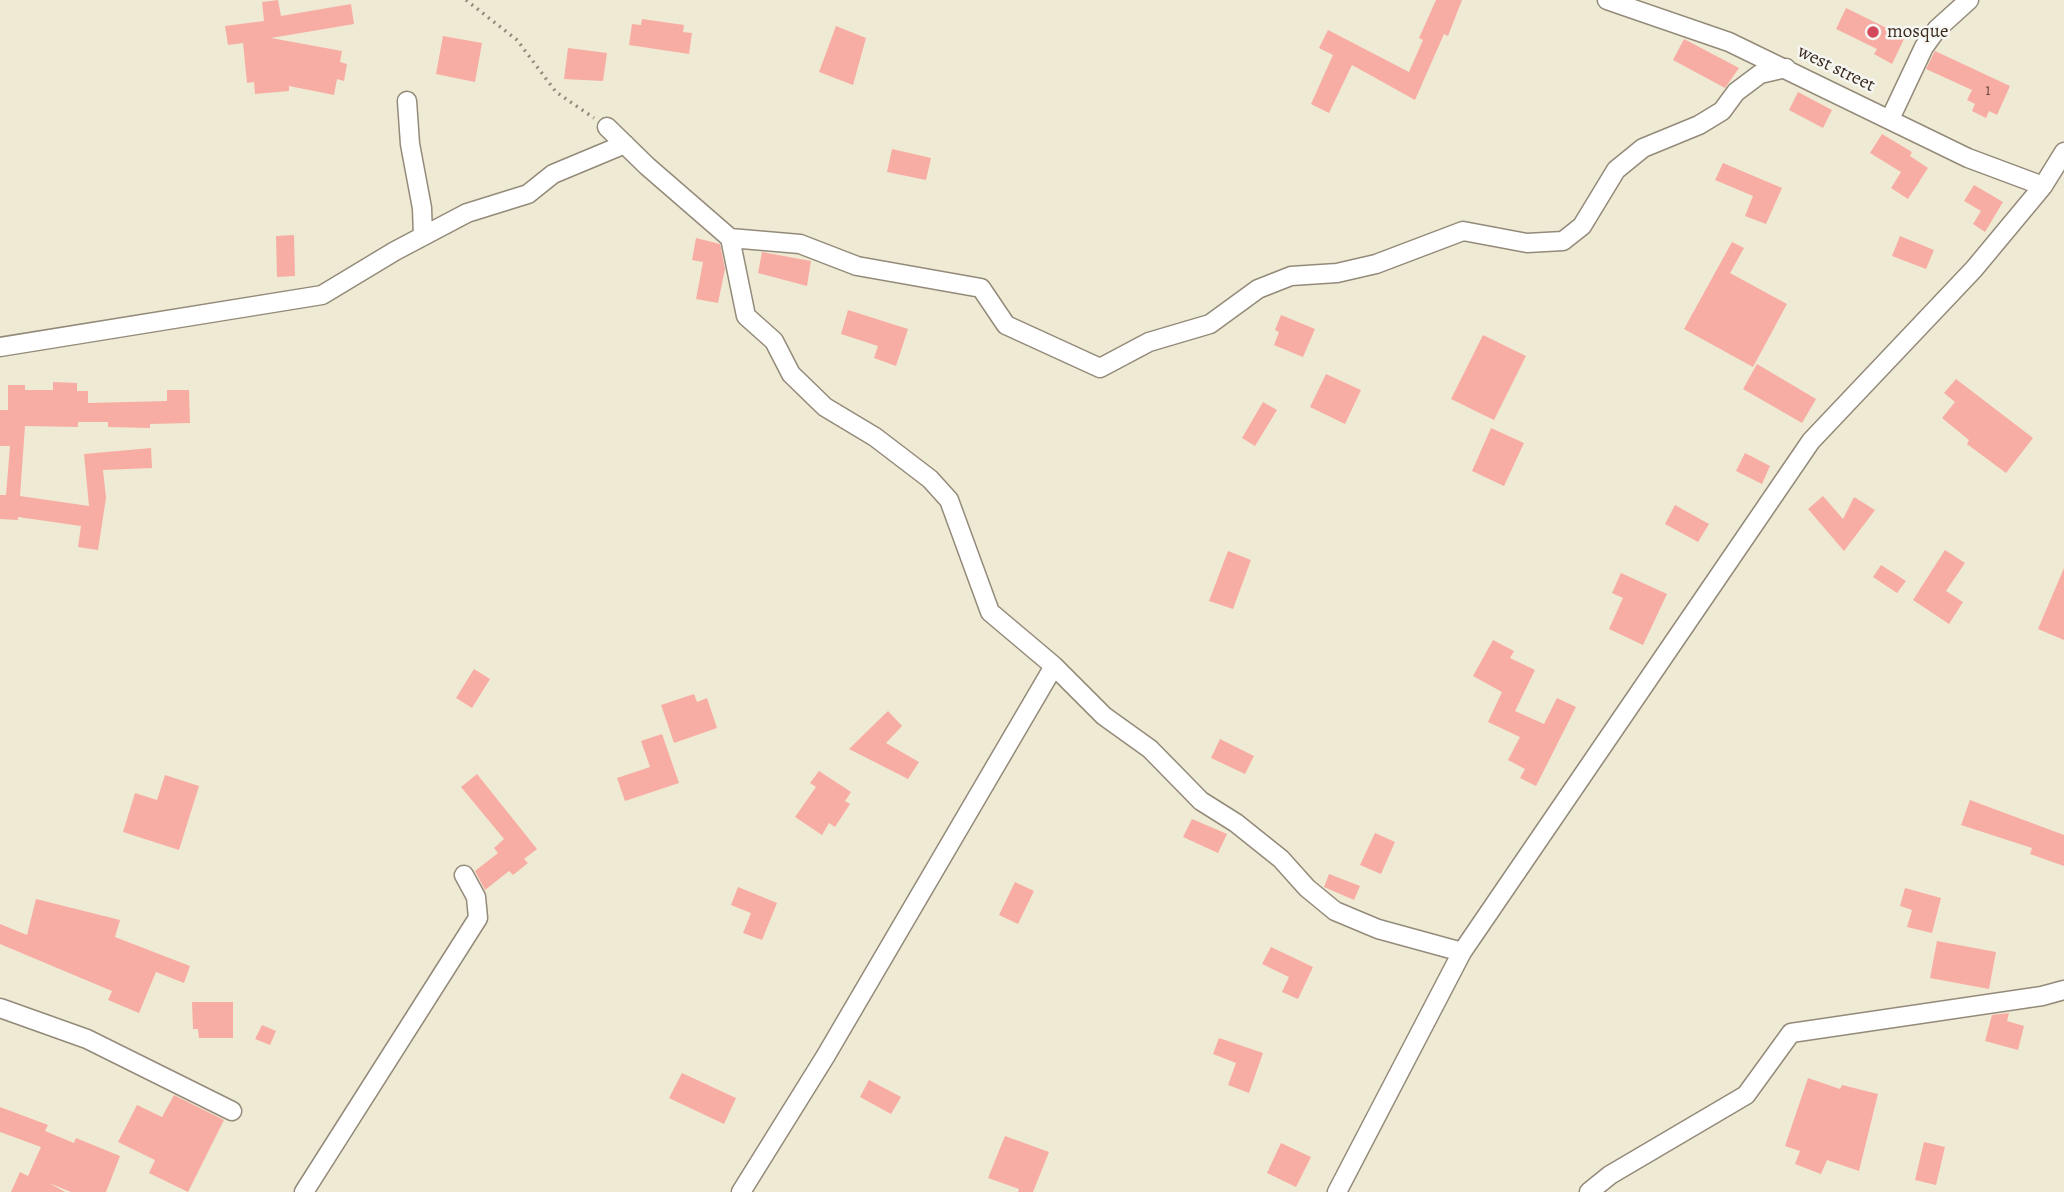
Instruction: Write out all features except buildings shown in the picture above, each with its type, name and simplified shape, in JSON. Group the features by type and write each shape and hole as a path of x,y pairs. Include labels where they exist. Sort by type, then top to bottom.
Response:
{"street":[{"name":"west street","path":"1607,0 1729,42 1968,158 2043,186"},
{"path":"1890,119 1924,47 1937,29 1969,0"},
{"path":"607,127 730,238 800,244 857,266 981,288 1006,326 1100,368 1149,342 1210,324 1258,289 1291,276 1337,273 1376,264 1463,231 1527,243 1563,241 1582,226 1616,170 1643,148 1712,118 1722,111 1736,92 1760,74 1786,68"},
{"path":"408,100 410,144 422,208 423,236"},
{"path":"0,347 322,295 467,213 528,194 553,174 625,145"},
{"path":"1336,1192 1462,953 1811,442 1974,269 2043,186 2064,152"},
{"path":"730,238 746,316 774,341 791,374 825,407 875,437 930,479 949,500 990,612 1054,666 1104,716 1150,749 1201,801 1236,823 1281,859 1307,888 1335,911 1378,929 1462,953"},
{"path":"741,1192 825,1057 956,827 1054,666"},
{"path":"304,1192 478,918 476,897 464,875"},
{"path":"1589,1192 1610,1175 1746,1095 1791,1032 2042,996 2064,990"},
{"path":"0,1008 87,1040 232,1111"}],"path":[{"path":"466,0 517,40 555,92 607,127"}],"place":[{"name":"mosque","path":"1873,32"}]}
